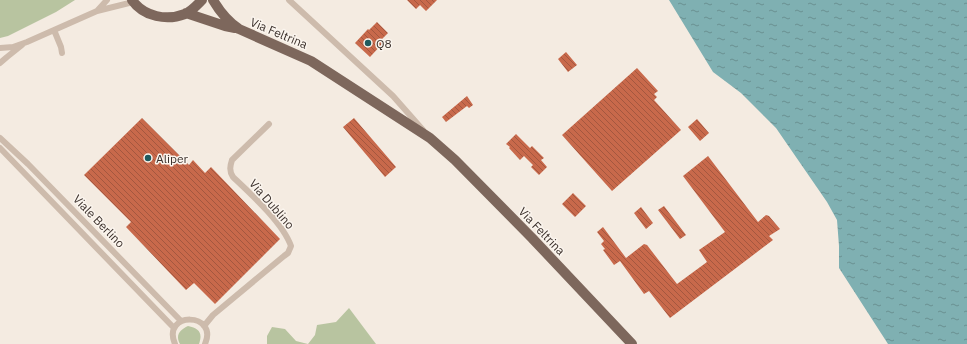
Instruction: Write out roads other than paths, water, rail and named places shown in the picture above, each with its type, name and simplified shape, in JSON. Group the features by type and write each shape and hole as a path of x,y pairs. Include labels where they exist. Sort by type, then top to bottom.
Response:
{"main road":[{"path":"186,14 202,0"},
{"name":"Via Feltrina","path":"213,0 220,12 238,29"},
{"name":"Via Feltrina","path":"133,1 144,12 158,17 172,18 186,14 238,29 311,61 430,138 455,160 532,238 632,344"}],"street":[{"path":"97,11 107,0"},
{"name":"Via Feltrina","path":"289,0 388,90 430,138"},
{"path":"0,48 27,42 97,11 133,1"},
{"path":"54,30 62,53"},
{"path":"0,63 27,42"},
{"name":"Via Dublino","path":"204,326 213,314 284,256 288,252 290,246 288,239 275,220 230,173 232,160 269,124"},
{"name":"Viale Berlino","path":"0,138 28,164 181,322"},
{"name":"Viale Berlino","path":"0,148 174,328"},
{"path":"175,344 173,335 174,328 181,322 188,319 198,321 204,326 207,335 205,344"}],"water":[{"path":"669,0 967,0 967,344 888,344 839,268 837,220 827,202 776,128 741,93 713,72"}],"place":[{"name":"Q8","path":"368,43"},
{"name":"Aliper","path":"148,158"}]}
